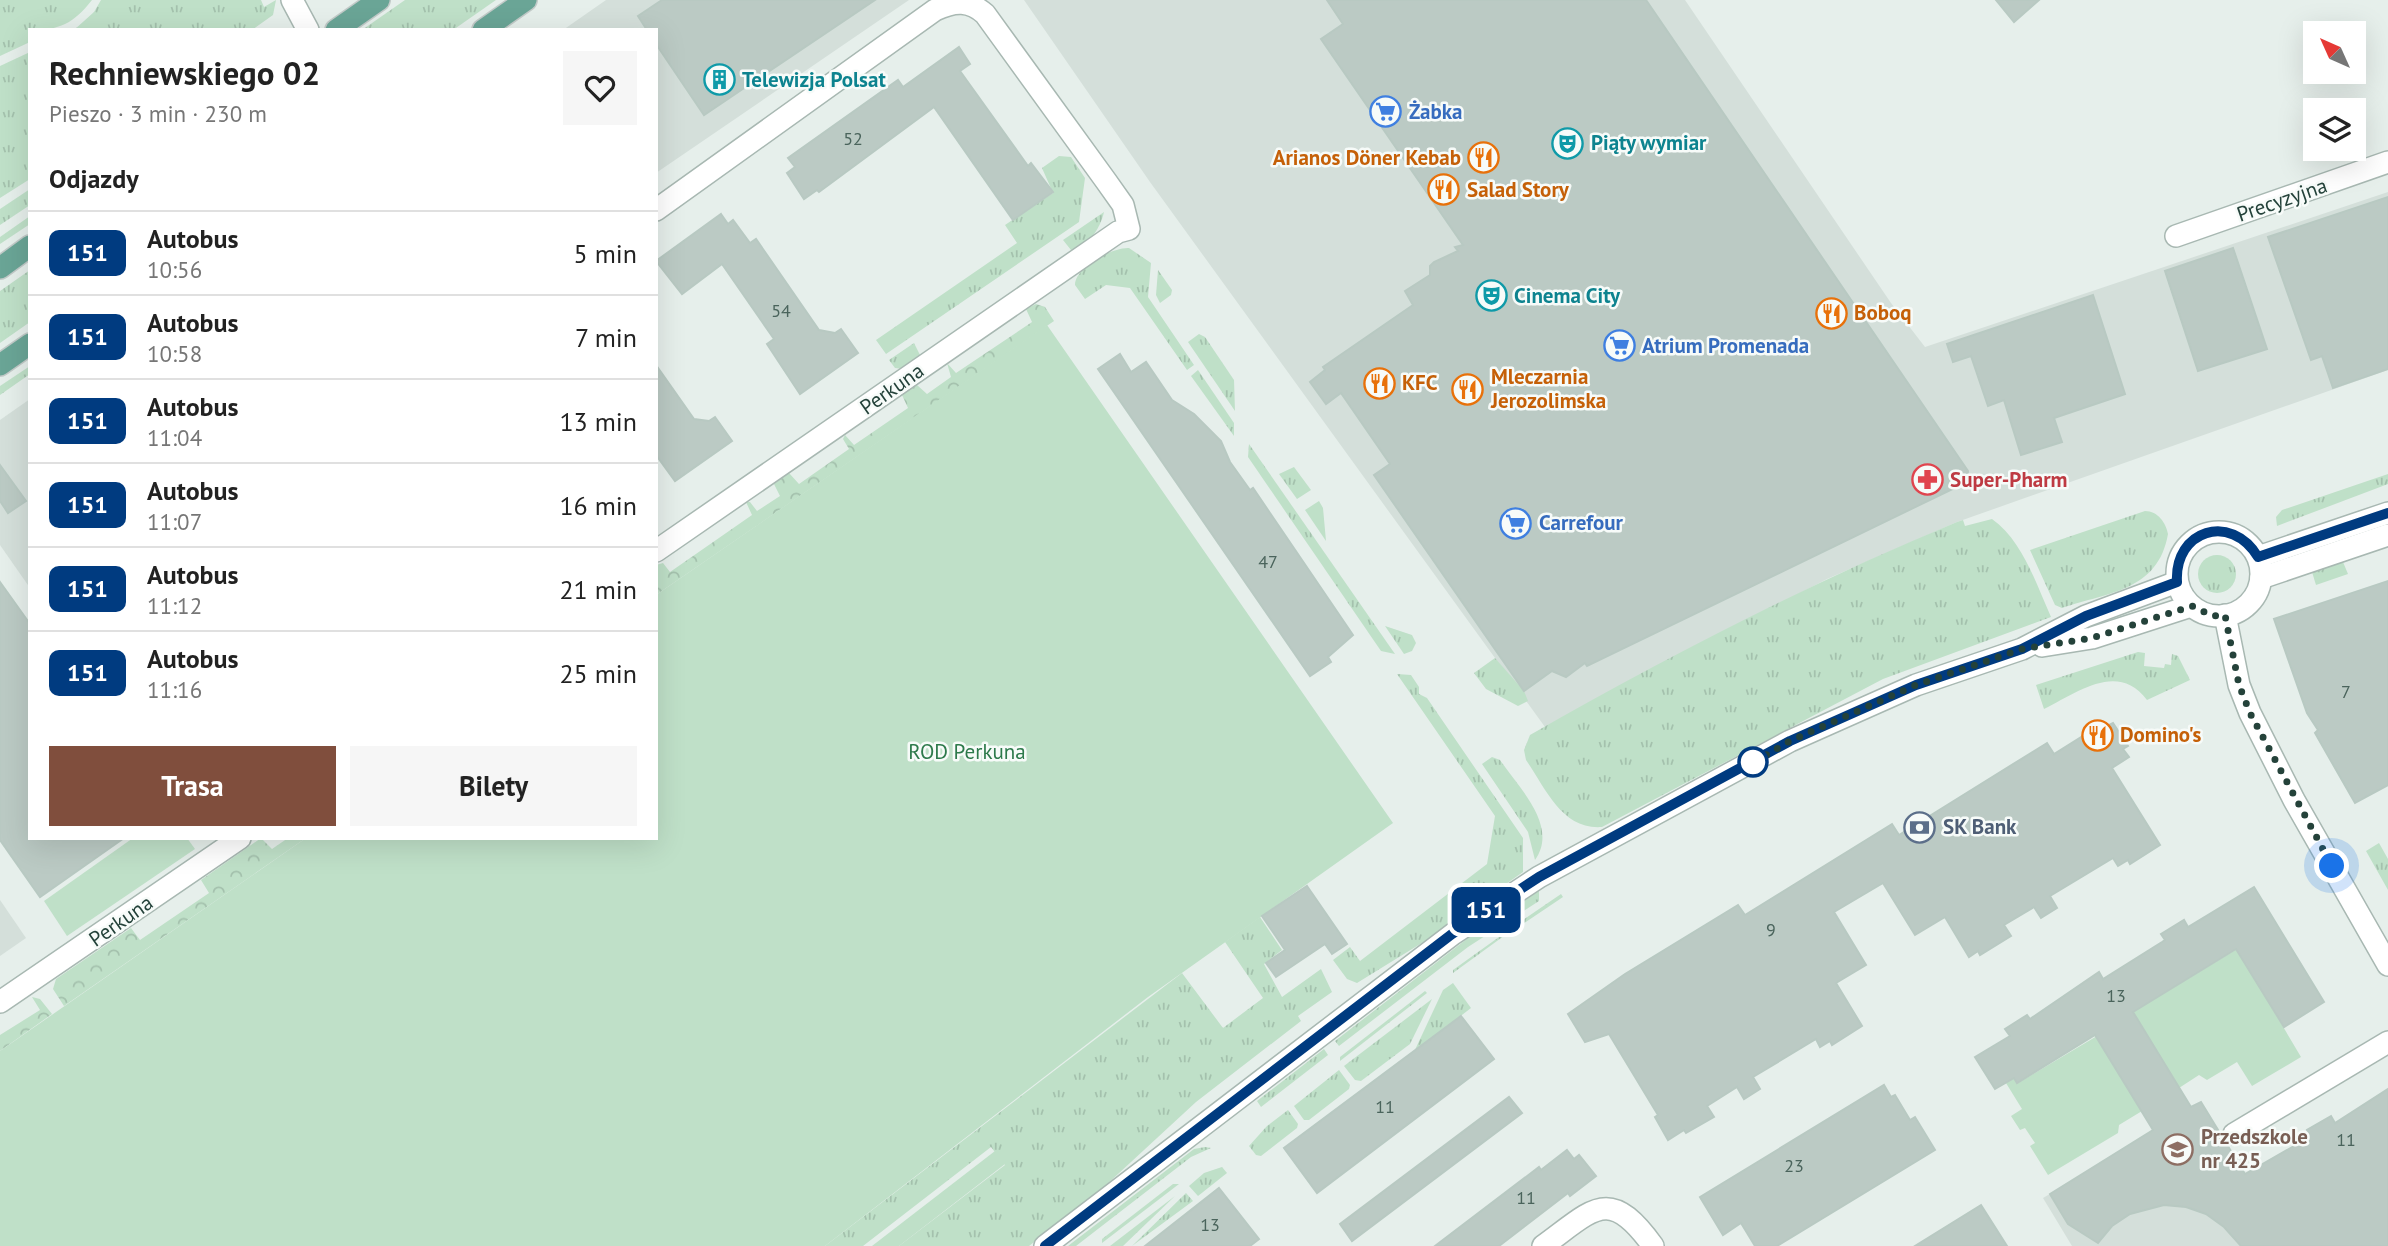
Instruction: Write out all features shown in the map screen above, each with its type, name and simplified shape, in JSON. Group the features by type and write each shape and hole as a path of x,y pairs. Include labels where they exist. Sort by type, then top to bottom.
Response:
{"main road":[{"path":"339,28 379,0"},
{"path":"486,28 526,0"},
{"path":"0,268 28,247"},
{"path":"0,365 28,345"}],"street":[{"path":"292,0 307,28"},
{"name":"Perkuna","path":"658,209 935,10 952,2 966,2 985,14 1106,181 1123,205 1129,229 1118,232 658,550"},
{"name":"Precyzyjna","path":"2176,236 2388,162"},
{"path":"2258,557 2388,513"},
{"path":"2208,532 2232,533 2251,546 2258,557 2261,578 2253,598 2245,606 2225,615 2213,616 2192,606 2182,595 2177,582 2180,556 2187,545 2208,532"},
{"path":"2261,578 2388,535"},
{"path":"1045,1246 1452,934 1539,877 1790,741 1916,685 2022,649 2086,616 2177,582"},
{"path":"2022,649 2092,638 2192,606"},
{"path":"2225,615 2239,685 2250,713 2294,800 2388,965"},
{"name":"Perkuna","path":"0,1002 231,841"},
{"path":"2234,1134 2388,1042"},
{"path":"1543,1246 1588,1213 1608,1208 1624,1212 1653,1246"}],"shaded area":[{"path":"606,0 909,0 658,172 658,28 566,28"},
{"path":"1024,0 1685,0 1891,303 1925,347 2388,192 2388,370 1957,522 1827,579 1545,727 1150,182"},
{"path":"28,400 28,585 0,545 0,420"},
{"path":"0,900 26,938 0,956"},
{"name":"Przedszkole nr 425","path":"2202,1104 2289,1246 2072,1246 2043,1198"}],"green space":[{"path":"0,0 92,0 79,15 65,24 54,28 28,28 28,43 0,56"},
{"path":"101,0 261,0 264,7 276,0 273,15 255,28 76,28 94,12"},
{"path":"405,0 496,0 456,28 365,28"},
{"path":"28,53 28,180 0,198 0,66"},
{"path":"1059,156 1071,157 1085,178 1079,222 886,354 876,340 1017,243 1005,225 1053,193 1042,168"},
{"path":"28,190 28,206 0,225 0,209"},
{"path":"1104,212 1100,225 1092,236 1083,245 1071,250 1063,240"},
{"path":"28,217 28,225 0,244 0,237"},
{"path":"1129,248 1151,263 1148,297 1194,365 1187,370 1130,288 1106,285 1085,299 1075,285 1081,271 1096,259"},
{"path":"1158,270 1172,290 1171,295 1160,303 1156,295"},
{"path":"28,271 28,323 0,343 0,291"},
{"path":"1036,304 1045,307 1054,321 658,594 658,564 663,563 670,572 752,515 746,502 750,502 757,511 780,496 774,484 789,473 799,484 849,449 843,439 845,435 854,445 908,408 902,395 917,385 927,394 951,377 947,363 956,373 1032,322 1026,309"},
{"name":"ROD Perkuna","path":"1047,325 1393,823 1148,997 825,1246 0,1246 0,1051 303,840 658,840 658,594"},
{"path":"1199,334 1205,337 1234,380 1235,411 1188,342"},
{"path":"914,343 921,357 903,369 895,368 889,360"},
{"path":"28,367 28,375 0,395 0,386"},
{"path":"1198,370 1234,423 1234,436 1191,376"},
{"path":"1249,444 1395,654 1381,651 1248,457"},
{"path":"1294,467 1311,490 1297,499 1279,474"},
{"path":"2388,474 2388,484 2277,526 2276,517 2282,510"},
{"path":"1319,501 1323,508 1326,541 1305,510"},
{"path":"2145,511 2161,518 2168,534 2163,553 2154,567 2142,578 2114,593 2062,608 2055,605 2030,550"},
{"path":"1992,519 2003,528 2020,551 2051,617 1883,679 1602,827 1576,822 1566,815 1548,795 1526,760 1524,750 1530,735 1687,649 1902,545 1963,520 1965,526"},
{"path":"2217,555 2231,560 2236,574 2231,588 2217,593 2203,588 2198,574 2203,560"},
{"path":"2343,562 2348,574 2316,585 2312,572"},
{"path":"1385,626 1412,635 1416,643 1412,651 1404,654"},
{"path":"2138,652 2145,653 2144,666 2164,668 2165,664 2171,665 2172,654 2178,656 2190,680 2147,700 2136,688 2111,681 2084,688 2044,709 2036,685"},
{"path":"1495,658 1524,691 1528,701 1518,706 1486,689 1474,673"},
{"path":"1397,674 1411,675 1419,687 1419,694 1427,698 1523,838 1523,872 1425,941 1357,983 1347,979 1333,960 1350,947 1360,961 1487,864 1495,816"},
{"path":"1492,757 1500,760 1534,808 1542,834 1541,847 1535,860 1528,832 1482,764"},
{"path":"130,840 188,840 195,849 67,936 44,901"},
{"path":"258,840 263,840 272,849 285,840 303,840 64,1006 53,989 56,979 131,928 140,940 209,893 201,880"},
{"path":"2379,843 2388,859 2388,890 2366,851"},
{"path":"1539,891 1539,901 1468,947 1339,1046 1335,1041 1481,928"},
{"path":"1561,894 1563,897 1514,930 1514,926"},
{"path":"1260,917 1282,950 1264,964 1282,997 1321,969 1332,992 1298,1016 1301,1021 1196,1102 1105,1186 1029,1246 899,1246 1005,1165 991,1147 863,1246 825,1246 1182,973 1223,1028 1263,998 1225,942"},
{"path":"1508,933 1453,973 1453,970"},
{"path":"2237,949 2301,1057 2252,1086 2237,1062 2207,1080 2199,1075 2179,1088 2133,1012"},
{"path":"1453,983 1471,1008 1414,1052 1443,990"},
{"path":"1425,991 1427,993 1340,1061 1340,1057"},
{"path":"32,997 40,999 52,1014 0,1051 0,1035 40,1010"},
{"path":"1432,999 1410,1044 1361,1081 1355,1080 1344,1066"},
{"path":"2097,1036 2142,1111 2119,1125 2118,1133 2048,1175 2030,1146 2035,1143 2025,1128 2020,1130 2011,1116 2022,1109 2006,1083 2014,1078 2018,1083"},
{"path":"1324,1049 1328,1055 1261,1107 1257,1101"},
{"path":"1339,1070 1350,1085 1349,1089 1309,1120 1304,1120 1294,1106"},
{"path":"1288,1110 1298,1124 1297,1128 1261,1156 1256,1155 1249,1146 1267,1126"},
{"path":"1211,1148 1191,1157 1076,1246 1068,1246 1194,1149"},
{"path":"995,1151 1005,1164 899,1246 872,1246"},
{"path":"1222,1167 1227,1173 1198,1196 1189,1186 1204,1173"},
{"path":"1173,1184 1179,1184 1102,1243 1102,1239"},
{"path":"1186,1193 1193,1201 1132,1246 1184,1195"},
{"path":"1175,1196 1123,1246 1110,1246"}],"building":[{"name":"Telewizja Polsat","path":"662,0 875,0 704,115 658,47 658,28 646,28 638,16"},
{"name":"Atrium Promenada","path":"1327,0 1646,0 1968,471 1967,482 1587,666 1585,663 1566,677 1552,671 1524,691 1374,475 1390,464 1341,393 1326,404 1310,382 1325,370 1323,367 1413,305 1405,291 1430,275 1430,266 1434,262 1458,251 1455,247 1463,245 1321,39 1343,24"},
{"path":"1996,0 2039,0 2014,22"},
{"path":"959,47 970,64 960,71 1028,166 1031,163 1053,192 1013,220 934,107 819,192 817,190 804,199 787,173 795,167 788,158 898,80 903,87"},
{"path":"2388,197 2388,369 2333,388 2322,356 2311,360 2268,237"},
{"path":"721,214 728,224 733,220 750,243 756,239 819,330 835,333 841,329 858,353 800,394 767,344 774,339 722,264 682,294 658,264 658,260"},
{"path":"2233,248 2267,349 2198,371 2165,271"},
{"path":"2093,295 2125,394 2054,418 2062,442 2021,455 2004,400 1988,406 1971,356 1953,362 1947,344"},
{"path":"1120,354 1131,372 1146,362 1172,400 1194,414 1221,441 1230,462 1250,490 1253,488 1353,635 1328,657 1331,662 1310,676 1098,369"},
{"path":"658,368 694,419 709,421 715,417 732,441 675,481 658,458"},
{"path":"0,465 26,501 8,513 0,501"},
{"path":"2388,581 2388,785 2355,803 2315,733 2318,730 2307,713 2274,619"},
{"path":"0,582 28,621 28,840 121,840 40,897 0,840"},
{"path":"2113,723 2128,746 2123,749 2129,757 2112,768 2160,845 2130,864 2128,860 2118,866 2113,858 2050,896 2057,908 2041,918 2034,907 2004,925 2011,936 1980,955 1978,951 1969,957 1945,917 1915,935 1883,883 1834,912 1866,965 1836,983 1862,1026 1832,1045 1830,1041 1820,1047 1816,1039 1753,1077 1760,1089 1744,1099 1737,1087 1707,1106 1714,1117 1686,1133 1684,1130 1668,1140 1655,1117 1658,1115 1609,1034 1585,1042 1568,1014 1625,974 1738,905 1745,915 1892,824 1899,835 2047,743 2054,754 2097,727 2099,730"},
{"path":"1307,886 1347,944 1332,954 1325,944 1276,977 1266,963 1285,950 1262,916"},
{"path":"2254,887 2324,1002 2284,1027 2236,949 2133,1012 2191,1107 2201,1102 2245,1174 2301,1142 2300,1139 2309,1134 2307,1130 2331,1116 2335,1123 2388,1089 2388,1246 2241,1246 2224,1227 2206,1214 2186,1207 2164,1205 2130,1214 2112,1226 2098,1243 2068,1224 2050,1194 2153,1130 2095,1035 2017,1083 2014,1078 1995,1089 1975,1057 2010,1036 2005,1029 2027,1015 2030,1019 2099,972 2103,979 2165,940 2161,934 2184,920 2188,927"},
{"path":"1461,1016 1494,1059 1317,1193 1284,1148"},
{"path":"1884,1085 1891,1097 1895,1095 1910,1120 1915,1117 1935,1150 1777,1246 1755,1246 1741,1223 1723,1235 1700,1197"},
{"path":"1509,1097 1522,1113 1352,1241 1340,1224"},
{"path":"1567,1150 1574,1159 1579,1155 1596,1176 1570,1196 1568,1193 1499,1246 1435,1246 1539,1167 1541,1170"},
{"path":"1219,1188 1259,1239 1250,1246 1145,1246"},
{"path":"1981,1205 2007,1246 1915,1246"}],"bus line":[{"name":"151","path":"1045,1246 1452,934 1506,897 1577,855 1790,741 1916,685 2022,649 2086,616 2177,582 2176,569 2180,556 2187,545 2208,532 2232,533 2251,546 2258,557 2388,513"}],"place":[{"name":"Telewizja Polsat","path":"719,80"},
{"name":"Żabka","path":"1386,112"},
{"name":"Piąty wymiar","path":"1568,143"},
{"name":"Arianos Döner Kebab","path":"1484,158"},
{"name":"Salad Story","path":"1444,190"},
{"name":"Cinema City","path":"1491,296"},
{"name":"Boboq","path":"1831,313"},
{"name":"Atrium Promenada","path":"1619,346"},
{"name":"KFC","path":"1379,383"},
{"name":"Mleczarnia Jerozolimska","path":"1468,389"},
{"name":"Super-Pharm","path":"1927,480"},
{"name":"Carrefour","path":"1516,523"},
{"name":"Domino's","path":"2097,735"},
{"name":"SK Bank","path":"1920,827"},
{"name":"Przedszkole nr 425","path":"2178,1149"}],"route":[{"path":"1753,762 1749,765 1790,741 1916,685 2022,649 2092,638 2192,606 2213,616 2225,615 2239,685 2250,713 2294,800 2332,866"}]}
